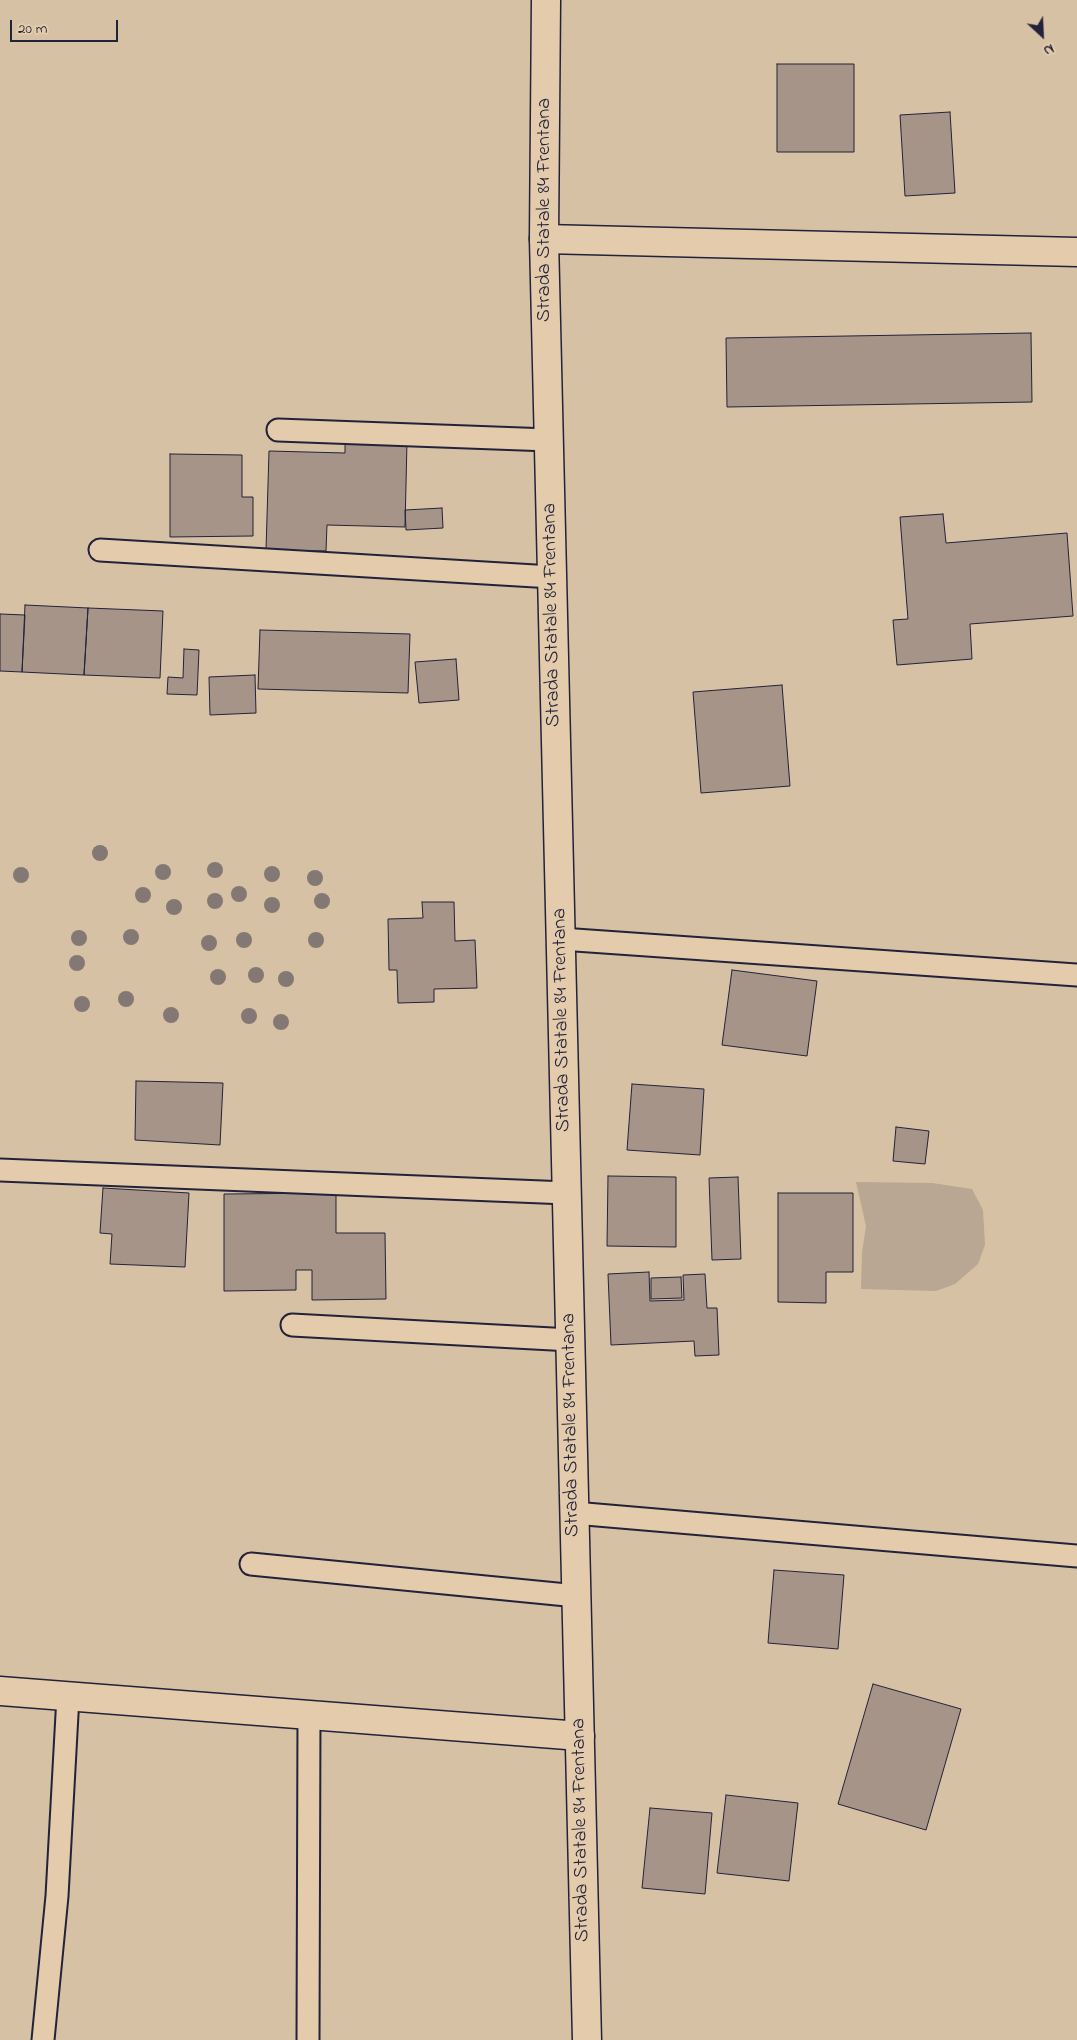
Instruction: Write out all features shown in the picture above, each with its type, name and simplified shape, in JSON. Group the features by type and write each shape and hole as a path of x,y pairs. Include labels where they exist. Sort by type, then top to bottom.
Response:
{"main road":[{"name":"Strada Statale 84 Frentana","path":"546,0 544,238 587,2040"},
{"path":"544,238 1077,252"},
{"path":"0,1691 580,1736"}],"lane":[{"path":"278,430 549,440"},
{"path":"100,550 552,577"},
{"path":"561,939 1077,975"},
{"path":"0,1170 567,1193"},
{"path":"292,1325 570,1340"},
{"path":"574,1513 1077,1556"},
{"path":"251,1564 577,1596"},
{"path":"43,2040 57,1896 68,1696"},
{"path":"308,2040 309,1715"}],"shaded area":[{"path":"856,1182 932,1183 972,1189 983,1210 985,1245 978,1264 955,1284 936,1291 861,1289 862,1253 866,1226"}],"building":[{"path":"777,64 854,64 854,152 777,152"},
{"path":"950,112 955,193 905,196 900,115"},
{"path":"1031,333 1032,402 727,407 726,338"},
{"path":"345,440 407,441 405,527 327,525 326,551 266,550 269,451 345,453"},
{"path":"170,454 242,455 242,497 253,497 253,536 170,537"},
{"path":"442,508 443,528 406,530 405,510"},
{"path":"943,514 946,543 1067,533 1073,616 970,624 972,659 897,665 893,620 908,619 900,517"},
{"path":"25,605 88,608 84,675 22,672"},
{"path":"88,608 163,611 160,678 84,675"},
{"path":"0,614 25,615 22,672 0,671"},
{"path":"260,630 410,634 408,693 258,689"},
{"path":"184,649 199,650 197,695 167,694 168,677 183,678"},
{"path":"456,659 459,700 419,703 415,662"},
{"path":"255,675 256,713 210,715 209,677"},
{"path":"782,685 790,786 701,793 693,692"},
{"path":"422,902 454,902 455,941 475,940 477,988 434,989 434,1002 398,1003 397,970 389,970 388,919 423,918"},
{"path":"732,970 817,981 807,1056 722,1045"},
{"path":"136,1081 223,1083 220,1145 135,1140"},
{"path":"632,1084 704,1089 700,1155 627,1150"},
{"path":"896,1127 929,1131 925,1164 893,1161"},
{"path":"608,1176 676,1177 676,1247 607,1246"},
{"path":"738,1177 741,1259 712,1260 709,1178"},
{"path":"103,1188 189,1193 185,1267 110,1264 112,1234 100,1233"},
{"path":"336,1193 336,1233 385,1233 386,1299 312,1300 312,1270 296,1270 296,1290 224,1291 224,1194"},
{"path":"778,1193 853,1193 853,1272 826,1272 826,1303 778,1302"},
{"path":"649,1272 650,1301 684,1300 683,1275 705,1274 707,1308 717,1308 719,1355 695,1356 694,1341 611,1345 608,1274"},
{"path":"681,1277 682,1298 651,1299 651,1278"},
{"path":"774,1570 844,1575 838,1649 768,1643"},
{"path":"873,1684 961,1709 926,1830 838,1804"},
{"path":"726,1795 798,1803 789,1881 717,1873"},
{"path":"650,1808 712,1813 705,1894 642,1888"}]}
